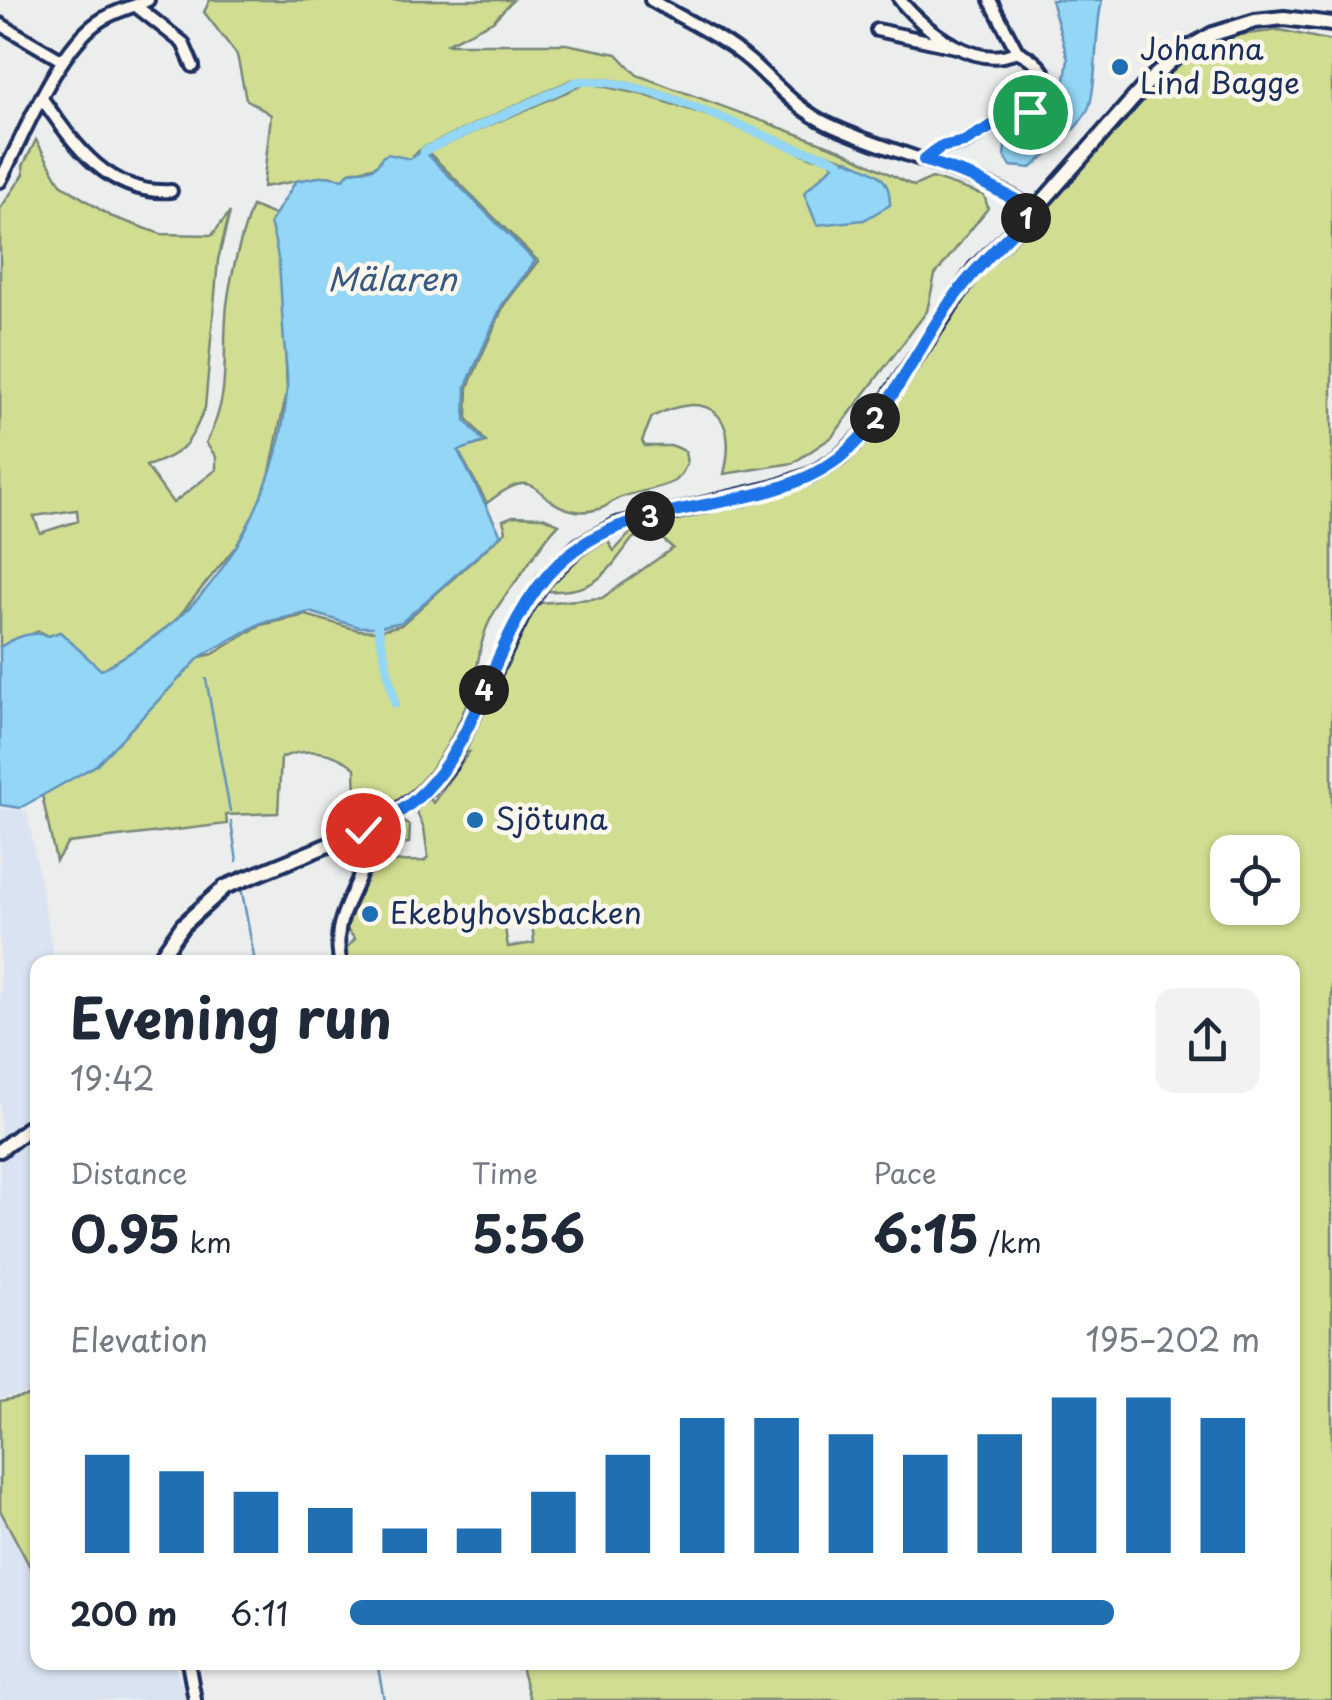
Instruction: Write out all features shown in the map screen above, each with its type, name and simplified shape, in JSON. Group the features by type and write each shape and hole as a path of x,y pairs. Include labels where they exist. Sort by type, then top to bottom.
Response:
{"main road":[{"path":"162,955 183,924 225,887 363,830 404,809 428,790 449,765 524,609 558,564 579,546 617,525 775,488 811,475 839,458 865,433 975,268 1035,210 1148,82 1196,42 1254,21 1304,18 1332,24"},
{"path":"0,1150 30,1126"}],"street":[{"path":"0,181 63,61 96,23 148,0"},
{"path":"650,0 739,52 810,115 885,148 970,176 1035,210"},
{"path":"900,0 914,16 957,47"},
{"path":"924,160 940,147 964,142 995,124 1041,107 1048,88 1045,71 1017,52 990,0"},
{"path":"134,4 183,43 193,66"},
{"path":"0,24 63,61"},
{"path":"877,30 994,57 1004,58 1017,52"},
{"path":"43,100 73,144 94,164 133,188 171,191"},
{"path":"340,955 340,924 365,861 368,842 363,830"},
{"path":"189,1670 194,1700"}],"shaded area":[{"path":"0,809 27,811 54,955 30,955 30,1392 0,1398"},
{"path":"0,1510 30,1567 30,1670 176,1670 187,1700 0,1700"}],"green space":[{"path":"210,0 513,0 493,21 446,44 566,44 617,54 637,75 841,150 914,186 932,178 984,195 988,208 935,275 927,311 832,437 793,463 724,474 728,453 723,422 703,406 689,405 652,417 642,441 645,446 674,446 685,451 687,464 673,482 590,511 561,507 527,484 505,490 487,503 458,450 486,442 467,418 468,387 504,305 538,261 428,152 587,83 644,95 712,117 810,157 829,159 833,166 804,193 847,160 802,147 655,90 596,78 571,80 422,148 410,159 349,172 344,179 325,176 263,187 271,115 246,99 237,55 204,12"},
{"path":"1280,30 1332,41 1332,1700 530,1700 522,1670 1300,1670 1300,955 342,953 355,939 345,927 369,865 424,861 428,857 424,828 416,810 430,798 433,803 469,752 464,753 467,742 527,617 540,603 602,598 673,548 659,536 633,538 597,580 576,589 545,591 559,574 606,538 614,551 634,529 678,516 746,506 796,489 864,444 978,273 1155,87 1181,63 1201,58 1210,46 1239,35","holes":["532,920 534,943 508,947 504,922"]},
{"path":"36,140 61,184 110,216 161,234 212,235 230,212 218,260 205,408 195,431 178,452 146,466 173,503 216,470 216,457 206,443 223,391 227,305 234,267 252,206 275,215 270,223 281,257 287,390 259,506 236,546 175,621 101,671 60,632 49,636 39,631 0,647 0,209 24,174 23,166","holes":["77,510 78,521 40,533 34,516"]},
{"path":"513,516 543,517 559,524 492,616 457,726 434,765 403,797 364,819 352,811 356,798 355,768 329,754 300,752 281,758 278,813 226,815 227,824 68,843 56,861 42,795 96,765 200,657 213,654 261,625 306,615 358,630 377,631 401,625 506,531 503,520"},
{"path":"400,820 410,826 409,843 394,845 379,837 377,831"},
{"path":"30,1395 30,1567 0,1510 0,1401"}],"water":[{"path":"1051,0 1102,0 1090,104 1073,130 1031,168 1011,166 1004,156 1006,136 1040,120 1060,130 1070,126 1065,80 1068,59"},
{"name":"Mälaren","path":"423,150 535,261 502,305 466,386 465,420 484,442 458,451 501,535 402,622 359,627 310,612 261,623 200,657 96,765 20,808 0,805 0,647 24,636 60,632 101,670 159,633 199,597 219,572 253,514 276,452 287,389 280,275 270,223 296,181 325,176 344,179 349,172 373,168 388,154 410,159"},
{"path":"847,160 883,180 890,205 864,220 817,225 804,193 833,166"}],"waterway":[{"path":"424,151 576,82 601,82 687,104 840,163"},
{"path":"378,627 395,704"},
{"path":"206,679 230,811"},
{"path":"231,822 237,861"},
{"path":"242,892 254,955"},
{"path":"378,1670 384,1700"}],"place":[{"name":"Johanna Lind Bagge","path":"1120,67"},
{"name":"Sjötuna","path":"475,820"},
{"name":"Ekebyhovsbacken","path":"370,914"}],"route":[{"path":"363,830 404,809 428,790 449,765 524,609 544,580 579,546 617,525 775,488 811,475 839,458 865,433 975,268 1035,210 970,176 924,160 940,147 964,142 995,124 1030,112"}]}
